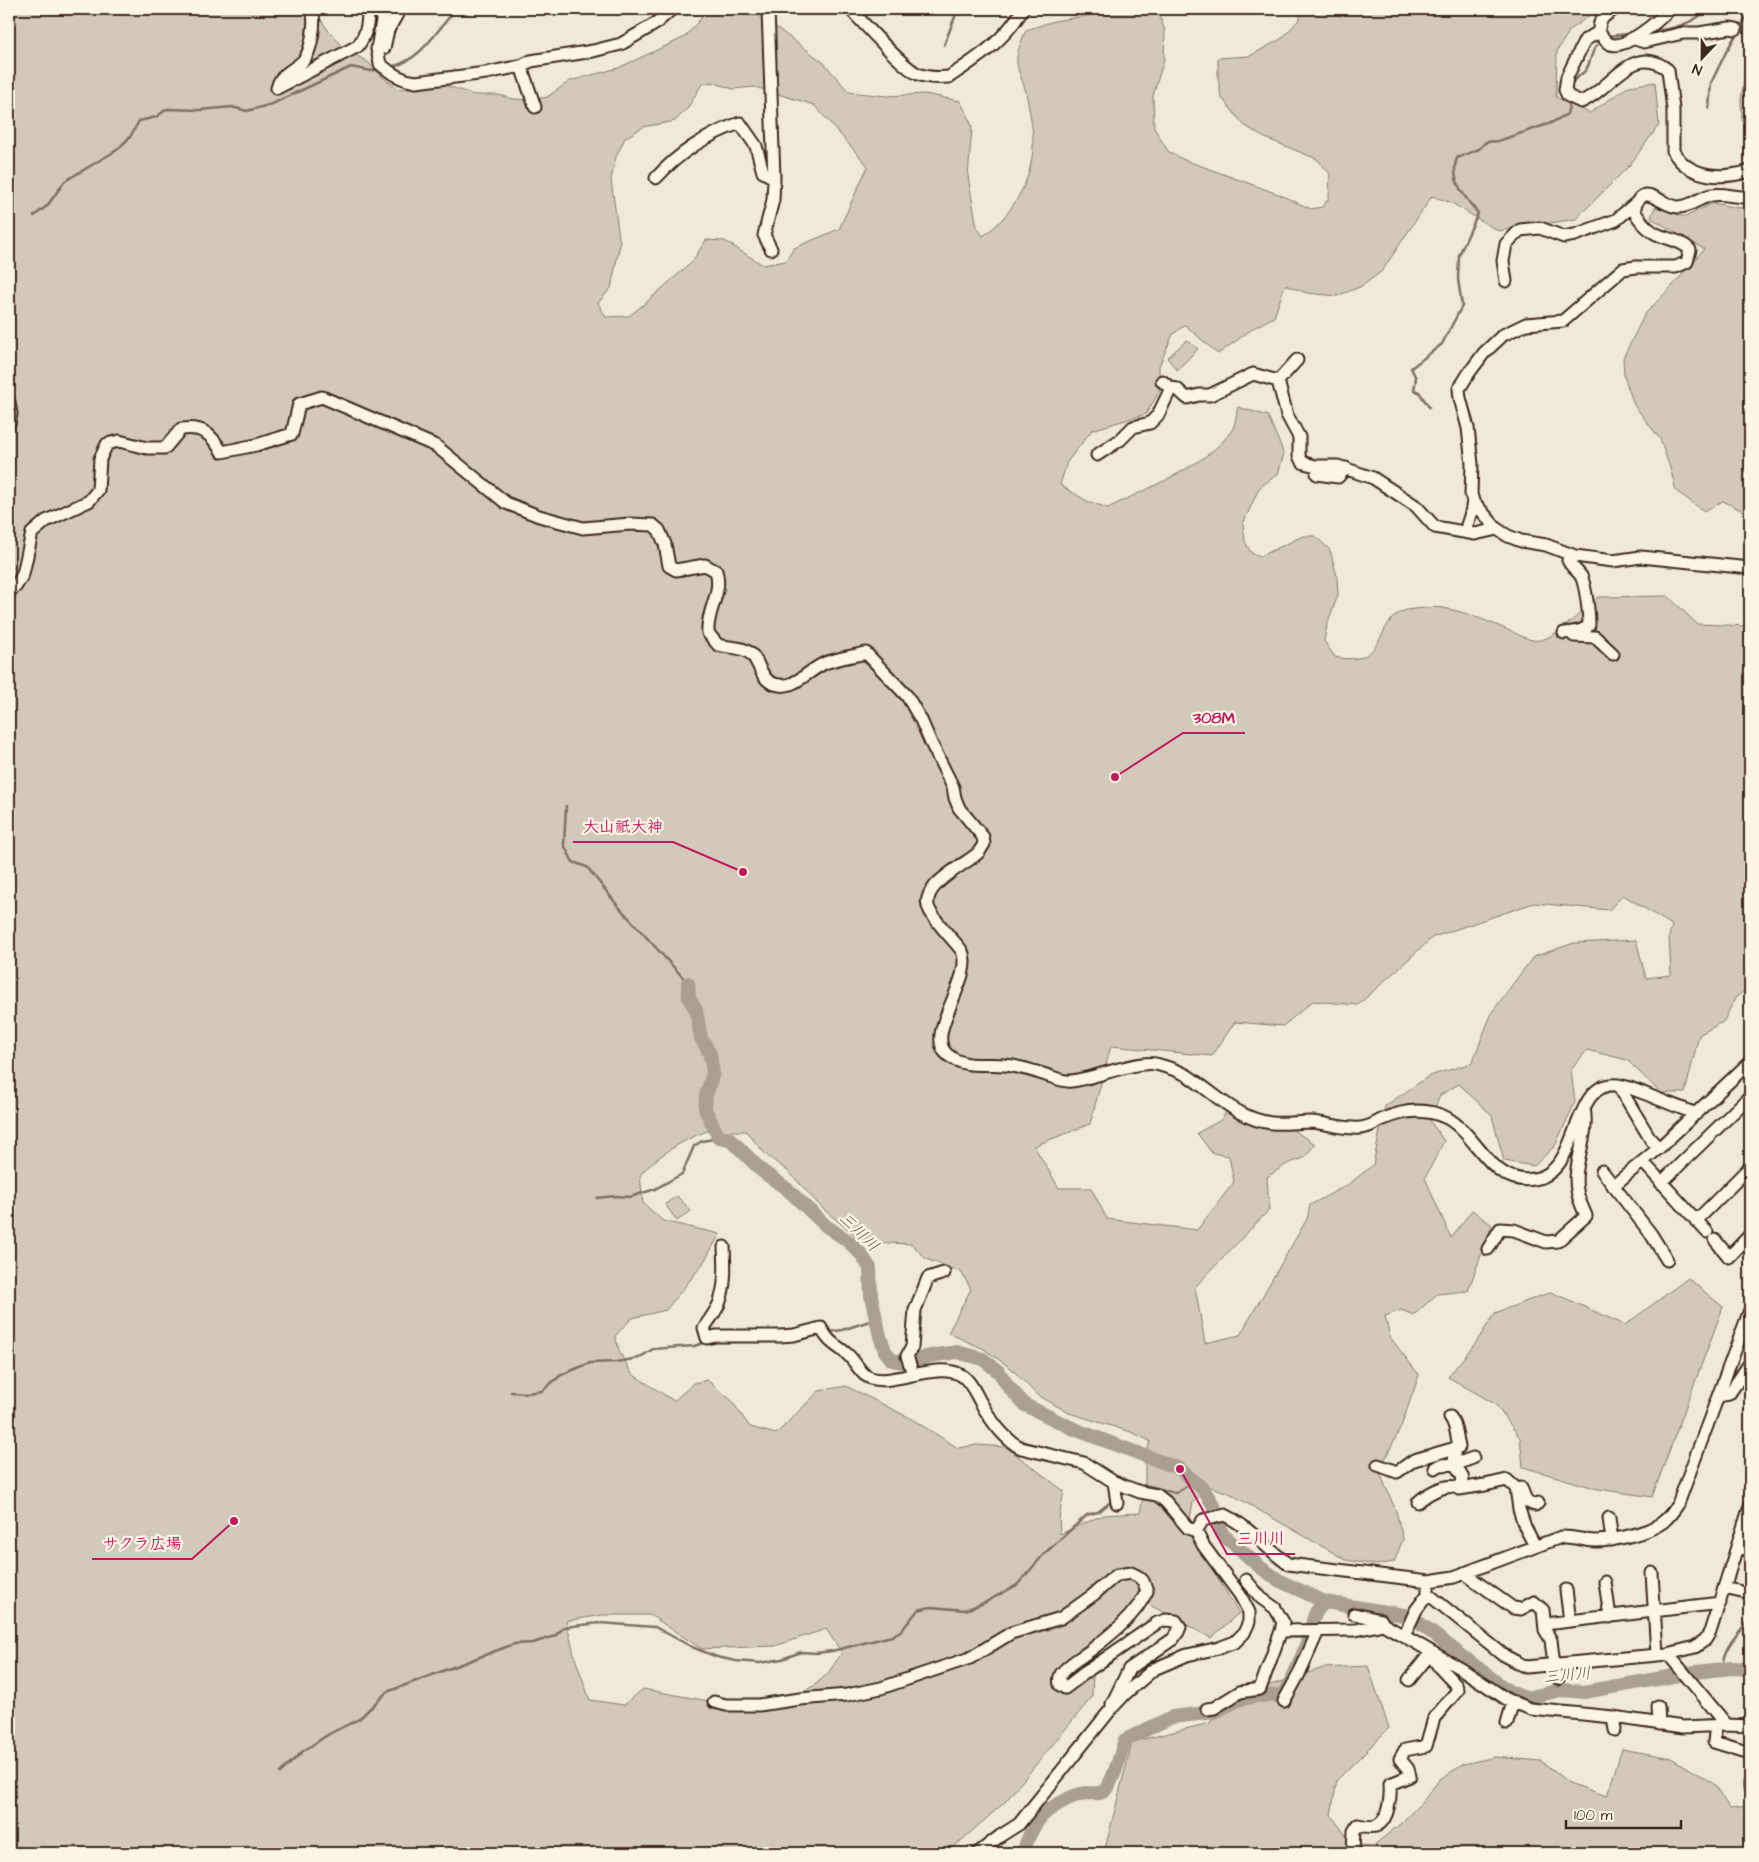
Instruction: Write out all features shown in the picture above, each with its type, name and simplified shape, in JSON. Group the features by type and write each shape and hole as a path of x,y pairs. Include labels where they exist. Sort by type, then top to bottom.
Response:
{"street":[{"path":"312,9 315,17 308,54 302,62 280,79 278,88 358,46 365,36 368,24 368,9"},
{"path":"384,9 377,49 380,64 396,76 416,82 486,73 521,66 531,61 593,51 622,44 655,24 672,9"},
{"path":"380,64 388,30 400,9"},
{"path":"768,9 774,178 773,200 764,235 771,249"},
{"path":"850,9 916,73 939,78 949,76 999,42 1014,24 1023,9"},
{"path":"1615,9 1602,17 1598,25 1599,32 1607,43 1612,45 1620,44 1632,38 1670,9"},
{"path":"1632,38 1644,42 1683,32 1700,33 1730,28 1736,30"},
{"path":"1599,32 1585,40 1577,60 1567,77 1565,90 1571,98 1581,102 1590,98 1621,70 1638,62 1644,60 1660,64 1668,70 1673,109 1673,151 1676,157 1692,170 1704,175 1734,176 1750,171"},
{"path":"521,66 535,107"},
{"path":"656,178 670,163 697,144 725,128 740,123 756,146 763,172 774,178"},
{"path":"1506,280 1503,261 1506,244 1520,230 1540,228 1564,237 1575,235 1616,220 1641,197 1649,195 1678,208 1702,197 1715,195 1750,198"},
{"path":"1467,525 1473,501 1468,428 1459,389 1484,353 1503,335 1526,324 1564,321 1623,269 1636,267 1676,267 1687,262 1690,250 1685,244 1652,232 1641,222 1634,211 1636,203"},
{"path":"1278,381 1297,360"},
{"path":"1097,455 1120,440 1133,427 1150,423 1158,415 1166,384 1178,389 1187,398 1210,395 1253,374 1278,381"},
{"path":"1278,381 1287,415 1299,437 1301,460 1304,464 1338,466 1373,478 1416,506 1435,527 1475,534 1497,528"},
{"path":"9,592 16,586 23,574 32,532 46,521 89,501 98,490 100,459 107,444 119,441 147,448 165,448 181,430 194,428 214,439 222,452 256,445 292,434 299,404 322,397 436,446 506,503 539,516 583,528 630,524 652,525 659,530 665,544 670,566 676,570 705,565 716,571 719,580 716,600 709,619 708,632 718,645 745,650 752,654 768,681 778,686 789,685 823,664 841,657 866,653 907,696 921,720 930,743 953,786 959,808 983,837 984,844 978,853 931,891 928,901 930,910 962,951 965,958 965,968 944,1021 940,1040 947,1055 966,1064 1006,1065 1068,1082 1144,1064 1173,1068 1187,1075 1248,1117 1264,1122 1311,1122 1354,1128 1369,1127 1401,1112 1418,1110 1446,1118 1472,1139 1493,1166 1502,1174 1523,1180 1543,1177 1554,1171 1564,1156 1584,1107 1597,1090 1608,1085 1618,1085 1696,1114"},
{"path":"9,402 11,414 9,424"},
{"path":"1317,474 1338,477 1346,468"},
{"path":"1473,501 1497,528 1514,539 1546,545 1571,555 1614,561 1641,557 1750,568"},
{"path":"1571,555 1568,560 1581,576 1589,620 1587,627 1568,632 1574,636 1595,637 1607,646 1613,654"},
{"path":"1613,1186 1659,1148 1750,1062"},
{"path":"1618,1085 1651,1140 1659,1148"},
{"path":"1661,1183 1750,1096"},
{"path":"1488,1249 1500,1230 1514,1230 1546,1242 1558,1241 1586,1216 1576,1190 1586,1120 1584,1107"},
{"path":"1643,1162 1729,1257 1750,1235"},
{"path":"1696,1221 1750,1167"},
{"path":"1602,1171 1651,1234 1667,1260"},
{"path":"724,1247 724,1277 721,1296 718,1305 704,1328 707,1338 716,1336 794,1335 821,1328 828,1340 849,1356 865,1375 876,1379 886,1379 912,1372 948,1371 960,1374 967,1379 982,1404 1012,1443 1021,1448 1084,1463 1116,1493 1135,1490 1157,1495 1166,1502 1188,1528 1196,1531 1203,1545 1246,1604 1249,1622 1244,1634 1235,1642 1219,1648 1187,1655 1154,1669 1112,1708 1019,1824 978,1853"},
{"path":"912,1372 907,1356 912,1347 916,1310 928,1278 944,1273"},
{"path":"1196,1531 1203,1520 1225,1515 1239,1522 1272,1553 1288,1564 1429,1581 1454,1577 1561,1537 1572,1536 1593,1541 1612,1540 1645,1530 1662,1522 1678,1504 1750,1310"},
{"path":"1718,1396 1729,1394 1750,1363"},
{"path":"1378,1465 1397,1472 1414,1460 1459,1447 1455,1422 1450,1417"},
{"path":"1454,1448 1456,1464 1464,1478 1460,1489"},
{"path":"1435,1468 1440,1464 1456,1464 1473,1458"},
{"path":"1418,1502 1444,1487 1454,1486 1460,1489 1512,1478 1516,1479 1524,1493 1524,1499 1531,1504 1538,1503"},
{"path":"1507,1480 1516,1488 1519,1509 1525,1527 1535,1546"},
{"path":"1428,1594 1505,1656 1526,1667 1662,1654 1695,1648 1705,1640 1720,1603 1750,1506"},
{"path":"1609,1518 1612,1540"},
{"path":"1738,1547 1750,1551"},
{"path":"714,1702 726,1706 759,1705 848,1695 881,1688 970,1658 1011,1633 1061,1618 1093,1595 1109,1580 1117,1575 1132,1573 1139,1577 1147,1591 1138,1608 1117,1629 1070,1665 1061,1674 1059,1681 1060,1685 1066,1688 1157,1623 1166,1620 1176,1621 1180,1627 1172,1639 1129,1669 1112,1701 1112,1708"},
{"path":"1464,1573 1513,1608 1521,1609 1534,1602 1542,1610 1545,1630 1551,1640 1553,1665 1558,1679"},
{"path":"1652,1573 1655,1612 1662,1654 1694,1684 1722,1725"},
{"path":"1207,1708 1214,1708 1240,1692 1260,1689 1281,1631 1283,1622 1275,1608 1264,1601 1246,1580"},
{"path":"1406,1632 1416,1610 1428,1594 1429,1581"},
{"path":"1605,1582 1610,1617"},
{"path":"1724,1588 1750,1594"},
{"path":"1566,1590 1570,1621"},
{"path":"1545,1624 1720,1603"},
{"path":"1354,1614 1381,1620 1384,1624 1406,1632 1428,1651 1514,1702 1531,1709 1613,1717 1683,1727 1750,1726"},
{"path":"1281,1631 1356,1630 1384,1624"},
{"path":"1284,1701 1295,1683 1316,1631"},
{"path":"1410,1680 1428,1651"},
{"path":"1353,1851 1354,1831 1358,1825 1374,1826 1381,1822 1390,1802 1390,1784 1410,1776 1408,1769 1400,1759 1401,1755 1405,1750 1426,1746 1434,1718 1458,1690 1428,1651"},
{"path":"1507,1723 1514,1702"},
{"path":"1658,1706 1659,1724"},
{"path":"1613,1717 1615,1730"},
{"path":"1722,1725 1714,1742 1750,1753"}],"shaded area":[{"path":"9,9 316,9 315,11 328,30 343,47 369,63 379,74 398,89 444,85 475,95 499,95 514,99 531,100 547,97 570,81 618,68 685,37 709,9 757,9 777,28 823,62 849,92 887,96 925,94 960,101 972,127 968,177 977,227 983,236 994,228 1012,207 1030,169 1033,142 1031,117 1017,63 1018,50 1026,30 1054,21 1129,9 1149,9 1159,14 1165,31 1164,59 1153,96 1154,128 1168,151 1182,159 1278,194 1311,209 1322,207 1329,198 1330,174 1317,159 1263,137 1244,125 1221,97 1218,78 1218,58 1250,56 1282,38 1298,21 1304,9 1598,9 1570,30 1557,51 1556,97 1590,113 1629,86 1655,82 1659,125 1629,166 1576,219 1498,231 1452,203 1432,196 1382,271 1362,286 1337,296 1307,293 1285,285 1274,317 1255,327 1218,354 1185,325 1173,334 1159,366 1159,392 1146,414 1092,430 1067,462 1060,485 1087,501 1108,508 1175,475 1208,454 1222,443 1232,430 1238,407 1268,416 1284,454 1278,474 1259,488 1243,524 1245,541 1251,553 1261,556 1303,536 1315,536 1330,550 1337,576 1338,595 1327,625 1324,641 1335,657 1353,659 1366,655 1374,648 1392,619 1401,612 1435,607 1464,613 1536,640 1544,639 1557,632 1598,597 1668,596 1697,624 1750,626 1750,987 1735,998 1724,1021 1699,1035 1685,1093 1661,1093 1627,1060 1587,1050 1571,1070 1575,1102 1555,1146 1534,1166 1504,1161 1492,1116 1459,1084 1440,1095 1430,1121 1444,1141 1425,1178 1451,1238 1472,1210 1492,1225 1468,1291 1437,1294 1414,1315 1401,1310 1385,1316 1390,1337 1419,1375 1401,1427 1379,1471 1396,1511 1403,1539 1394,1562 1376,1565 1346,1560 1229,1493 1211,1487 1193,1502 1188,1529 1239,1613 1211,1638 1135,1597 1120,1633 1094,1647 1092,1697 1005,1802 947,1853 9,1853","holes":["712,82 733,89 755,87 814,105 868,166 839,229 794,248 786,261 763,265 725,241 706,240 691,263 629,316 606,317 598,303 611,288 620,244 611,180 616,157 625,138 643,127 675,121 687,109 702,84","1623,895 1672,925 1669,936 1671,975 1646,978 1636,940 1574,943 1533,957 1492,1012 1472,1063 1429,1076 1385,1106 1373,1165 1349,1184 1310,1205 1307,1219 1240,1335 1205,1343 1195,1287 1269,1210 1267,1177 1287,1164 1304,1158 1315,1144 1290,1128 1255,1124 1226,1112 1221,1120 1197,1133 1212,1153 1229,1156 1234,1182 1197,1230 1107,1219 1091,1188 1059,1188 1034,1146 1090,1124 1111,1046 1212,1056 1235,1022 1283,1026 1313,1001 1358,1005 1433,937 1534,903 1609,910","707,1131 746,1131 765,1154 789,1172 822,1208 863,1242 912,1244 926,1259 961,1272 971,1289 948,1333 984,1349 1012,1369 1036,1394 1069,1413 1131,1432 1150,1441 1145,1460 1145,1485 1140,1513 1103,1515 1060,1534 1059,1518 1064,1491 1006,1447 976,1445 958,1448 910,1418 846,1386 819,1391 776,1434 750,1427 731,1400 707,1380 694,1383 674,1401 632,1374 620,1353 615,1336 632,1318 666,1310 702,1265 720,1234 663,1221 643,1203 640,1175 662,1155","603,1615 650,1615 702,1649 775,1646 826,1629 842,1653 828,1673 815,1685 792,1698 742,1707 643,1689 624,1705 590,1700 575,1658 566,1621"]},
{"path":"1750,58 1750,130 1742,120 1741,99 1747,60"},
{"path":"1713,203 1739,208 1750,206 1750,513 1723,501 1704,511 1676,491 1660,439 1634,405 1624,376 1623,358 1645,314 1704,249 1651,218 1655,207 1685,217"},
{"path":"1187,340 1198,349 1177,370 1167,358"},
{"path":"677,1196 691,1211 677,1221 665,1204"},
{"path":"1688,1278 1723,1307 1652,1497 1598,1489 1523,1467 1520,1438 1495,1404 1448,1377 1477,1341 1495,1313 1551,1292 1625,1325"},
{"path":"1368,1666 1389,1728 1337,1780 1331,1815 1352,1844 1373,1846 1399,1825 1423,1801 1440,1779 1464,1764 1495,1757 1541,1761 1569,1783 1607,1796 1622,1749 1671,1758 1714,1784 1730,1809 1750,1807 1750,1853 1104,1853 1132,1742 1210,1723 1224,1700 1323,1668"}],"waterway":[{"path":"391,67 412,58 420,51 456,9"},
{"path":"944,45 958,9"},
{"path":"1655,30 1668,29 1683,24 1697,18 1707,9"},
{"path":"1709,109 1711,83 1726,52 1750,11"},
{"path":"1608,36 1629,34"},
{"path":"1571,91 1575,79 1587,68 1597,45"},
{"path":"34,216 47,206 65,181 117,150 130,137 139,121 156,117 167,109 200,110 232,107 247,111 272,104 351,67 371,71 379,69"},
{"path":"1429,407 1419,392 1414,390 1416,378 1411,368 1442,344 1462,306 1458,279 1459,255 1478,213 1464,195 1457,181 1455,173 1457,158 1479,149 1486,142 1498,141 1551,123 1567,114 1570,102"},
{"path":"566,806 564,845 573,862 587,867 618,906 688,983"},
{"name":"三川川","path":"688,983 689,998 696,1010 701,1038 710,1054 713,1073 706,1095 705,1109 719,1138 730,1139 762,1171 787,1189 826,1226 848,1241 861,1254 870,1268 871,1296 880,1336 885,1351 892,1360 906,1363 930,1356 957,1352 983,1359 999,1372 1008,1386 1025,1405 1074,1429 1180,1469 1203,1489 1214,1506 1222,1534 1260,1567 1280,1581 1325,1602 1410,1616 1508,1691 1525,1698 1562,1690 1584,1692 1696,1672 1732,1668 1750,1669"},
{"path":"597,1198 630,1197 655,1189 682,1174 694,1146 702,1141 719,1138"},
{"path":"830,1332 876,1319"},
{"path":"511,1392 527,1393 542,1391 561,1375 590,1363 616,1362 639,1358 653,1349 694,1346 707,1342"},
{"path":"1140,1487 1145,1485 1176,1493 1195,1481"},
{"path":"280,1773 302,1752 329,1734 359,1719 387,1692 514,1644 533,1643 555,1636 564,1627 600,1623 655,1627 692,1647 717,1657 760,1663 782,1659 801,1652 832,1651 892,1636 902,1630 918,1610 931,1607 965,1610 984,1603 1017,1585 1045,1553 1087,1515 1098,1512 1112,1501"},
{"path":"1023,1853 1033,1828 1048,1811 1075,1796 1086,1793 1099,1793 1105,1790 1114,1773 1125,1740 1172,1717 1215,1712 1238,1700 1256,1696 1282,1695 1301,1659 1315,1614 1325,1602"},
{"path":"1723,1670 1724,1656 1727,1649 1735,1636 1750,1619"}],"place":[{"name":"308M","path":"1115,777"},
{"name":"大山祇大神","path":"743,872"},
{"name":"三川川","path":"1180,1469"},
{"name":"サクラ広場","path":"234,1521"}]}
